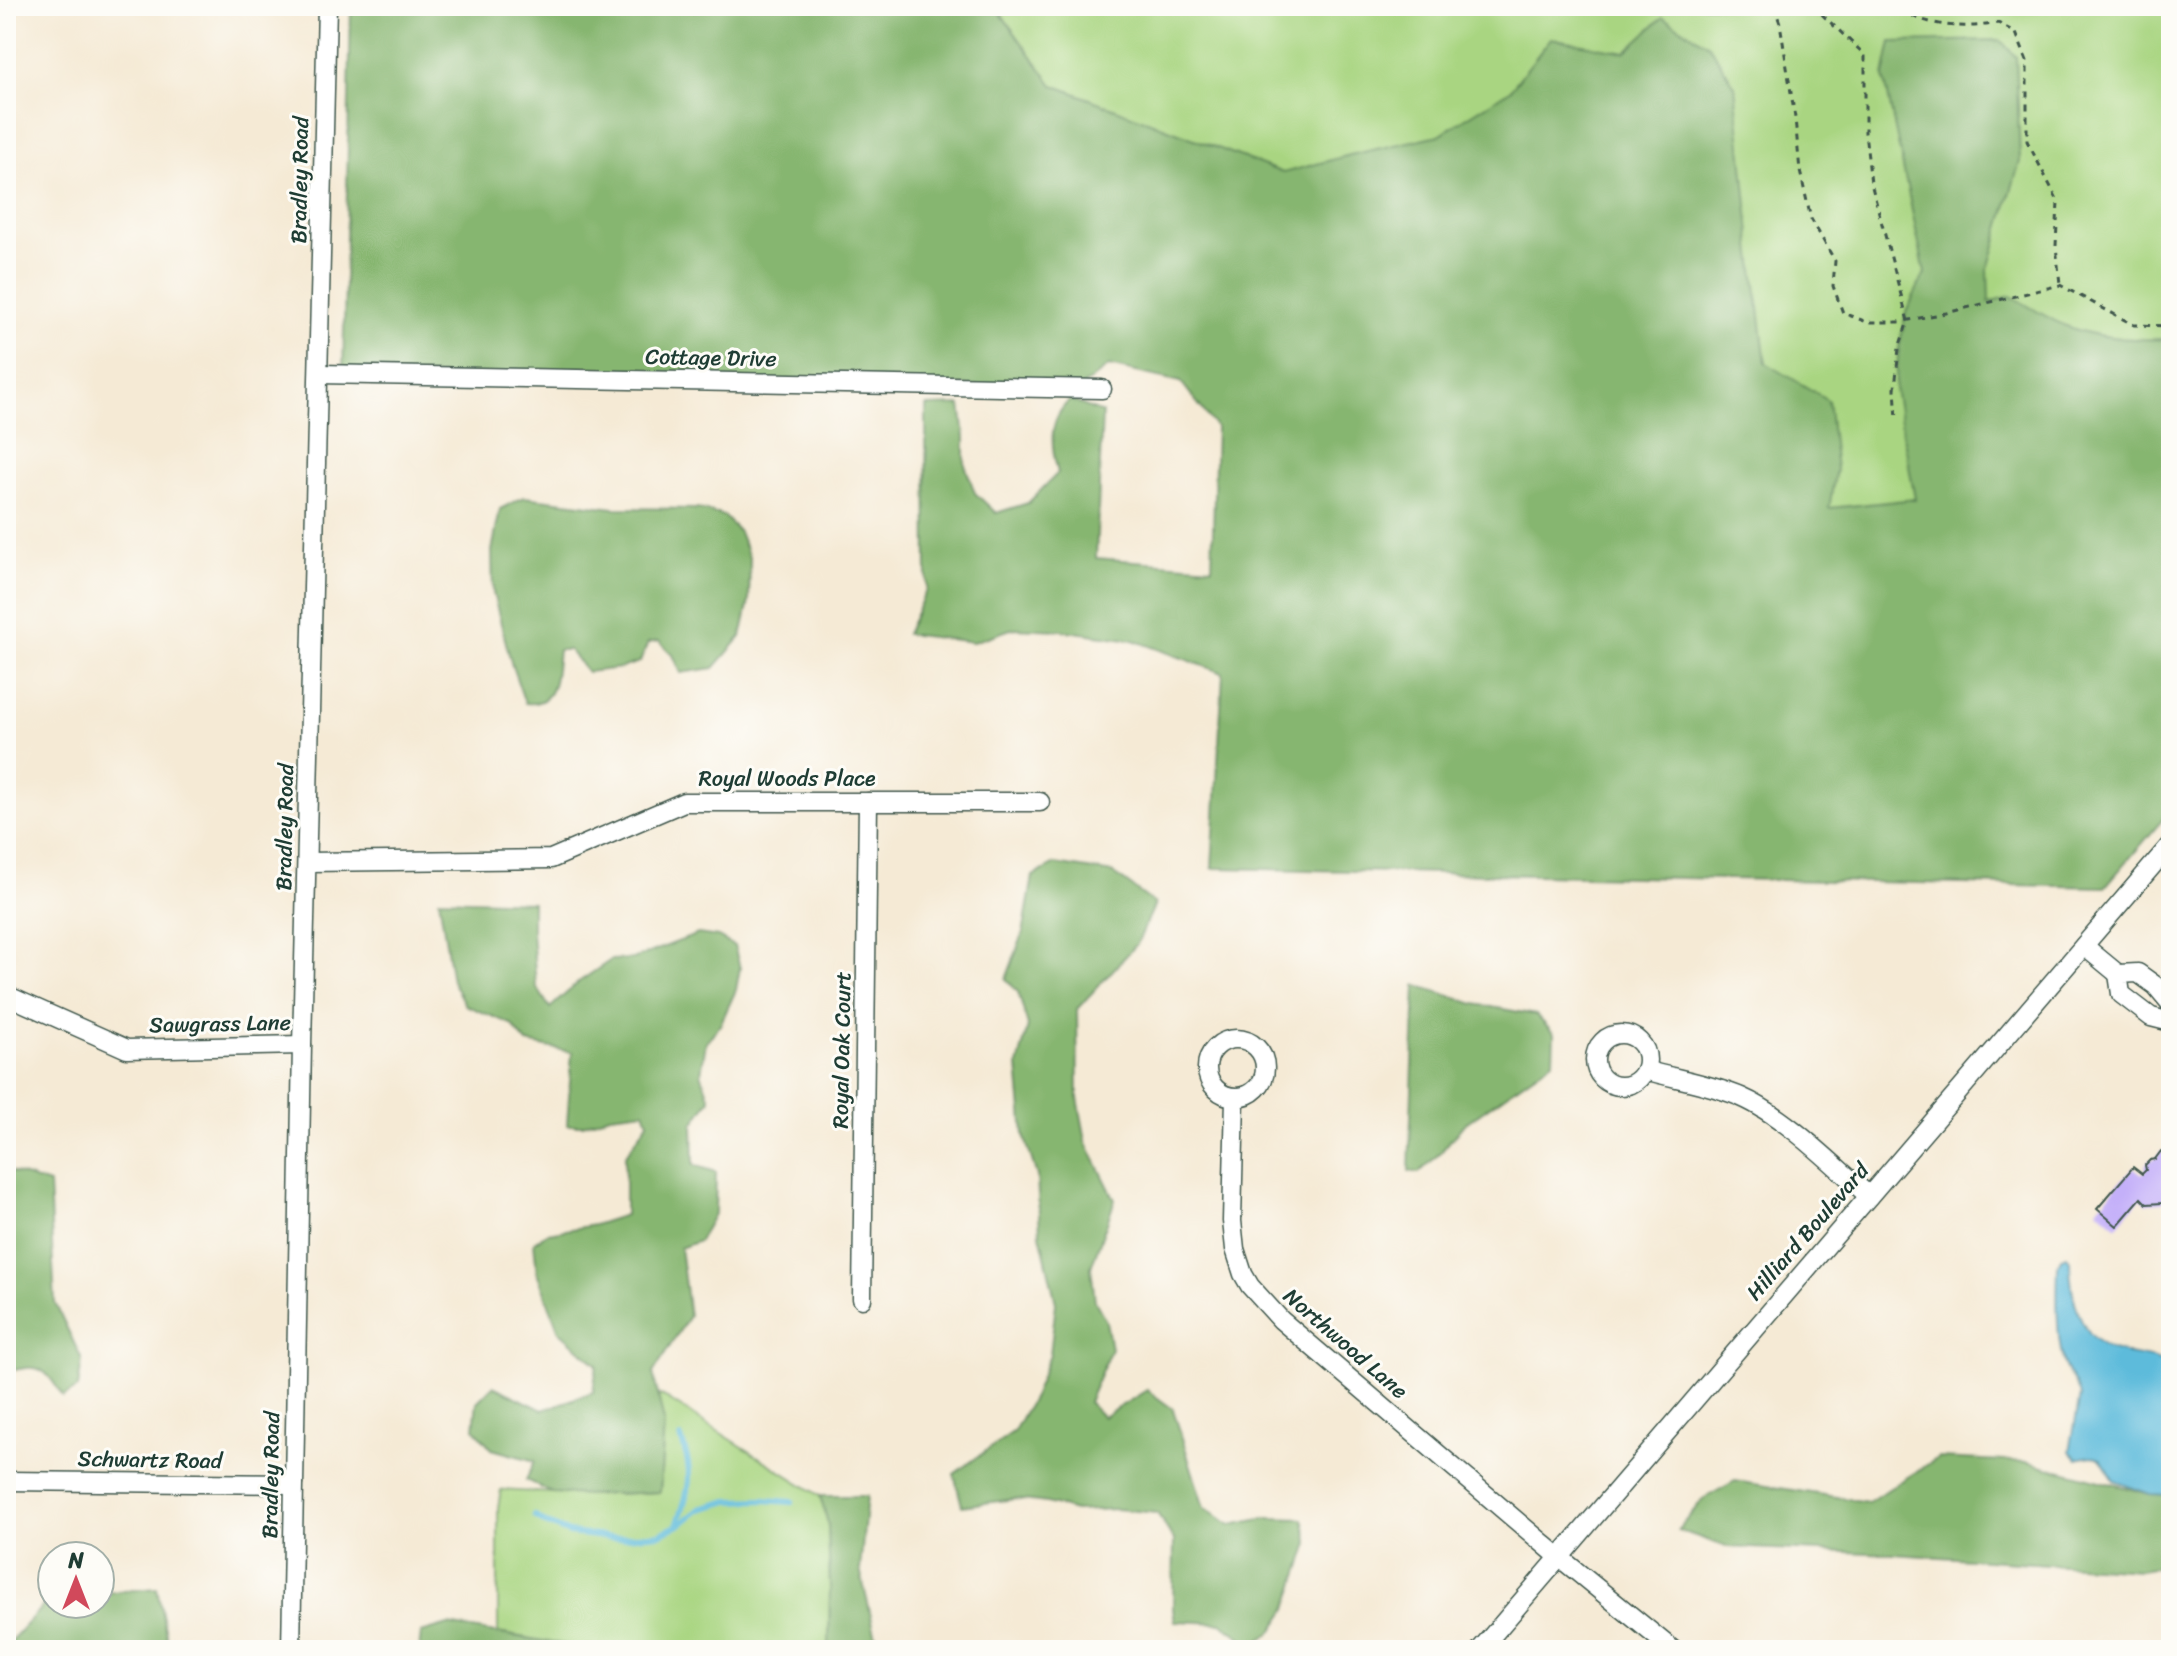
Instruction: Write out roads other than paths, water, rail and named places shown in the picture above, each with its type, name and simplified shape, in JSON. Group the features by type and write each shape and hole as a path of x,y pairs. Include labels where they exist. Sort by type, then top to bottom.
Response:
{"street":[{"name":"Bradley Road","path":"291,1650 327,6"},
{"name":"Cottage Drive","path":"319,374 1102,389"},
{"name":"Royal Woods Place","path":"307,862 551,859 684,802 1040,802"},
{"name":"Royal Oak Court","path":"862,1299 868,802"},
{"name":"Hilliard Boulevard","path":"1480,1650 2171,844"},
{"path":"2084,946 2118,974 2121,994 2151,1017 2171,1022"},
{"path":"2118,974 2138,973 2156,986 2171,1004"},
{"name":"Sawgrass Lane","path":"6,995 127,1049 302,1045"},
{"path":"1645,1070 1725,1092 1754,1104 1787,1126 1869,1196"},
{"name":"Northwood Lane","path":"1235,1098 1233,1234 1238,1261 1250,1286 1281,1320 1673,1650"},
{"name":"Schwartz Road","path":"6,1481 294,1484"}],"water":[{"path":"2067,1256 2079,1314 2093,1337 2116,1351 2151,1358 2171,1367 2171,1495 2150,1494 2114,1481 2098,1457 2077,1459 2070,1451 2080,1396 2064,1366 2059,1338 2058,1265 2061,1258"}],"waterway":[{"path":"677,1526 689,1482 688,1462 681,1438"},
{"path":"535,1516 569,1533 613,1538 660,1534 681,1524 700,1509 729,1501 792,1502"}]}
